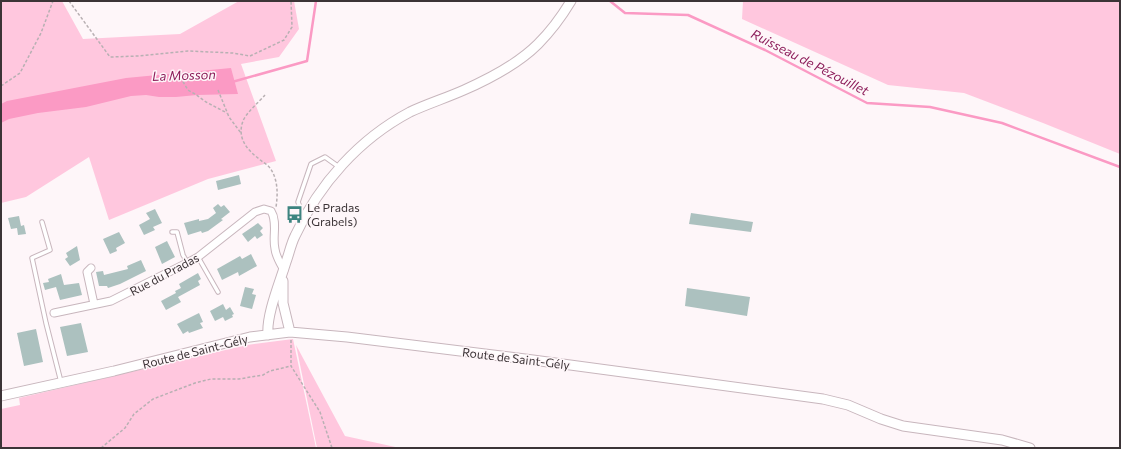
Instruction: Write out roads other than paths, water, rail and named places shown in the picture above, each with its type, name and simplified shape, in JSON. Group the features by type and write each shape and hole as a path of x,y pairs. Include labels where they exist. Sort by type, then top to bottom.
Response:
{"street":[{"path":"268,335 271,309 294,237 320,191 339,167 363,145 410,112 470,87 514,62 538,44 555,24 571,1"},
{"name":"Rue du Pradas","path":"54,313 111,301 187,264 255,212 264,209 272,212 274,216 274,248 279,262 284,270"},
{"path":"91,268 87,272 94,304"},
{"path":"284,270 283,303 290,332"},
{"name":"Route de Saint-Gély","path":"1,396 250,337 290,332 347,337 533,360 823,398 848,405 881,419 903,426 1002,440 1030,448"}],"lane":[{"path":"304,218 298,202 311,164 325,157 339,167"},
{"path":"42,222 50,250 32,258 61,383"},
{"path":"172,232 177,232 183,256 187,264"},
{"path":"198,257 218,292"}],"water":[{"name":"La Mosson","path":"231,68 238,94 176,97 146,95 131,96 86,107 38,113 9,119 1,123 1,104 7,101 126,78"}],"waterway":[{"name":"La Mosson","path":"232,82 307,61 316,1"},
{"name":"Ruisseau de Pézouillet","path":"610,1 625,13 688,15 765,50 867,103 930,107 1002,123 1120,167"}],"place":[{"name":"Le Pradas (Grabels)","path":"294,214"}]}
